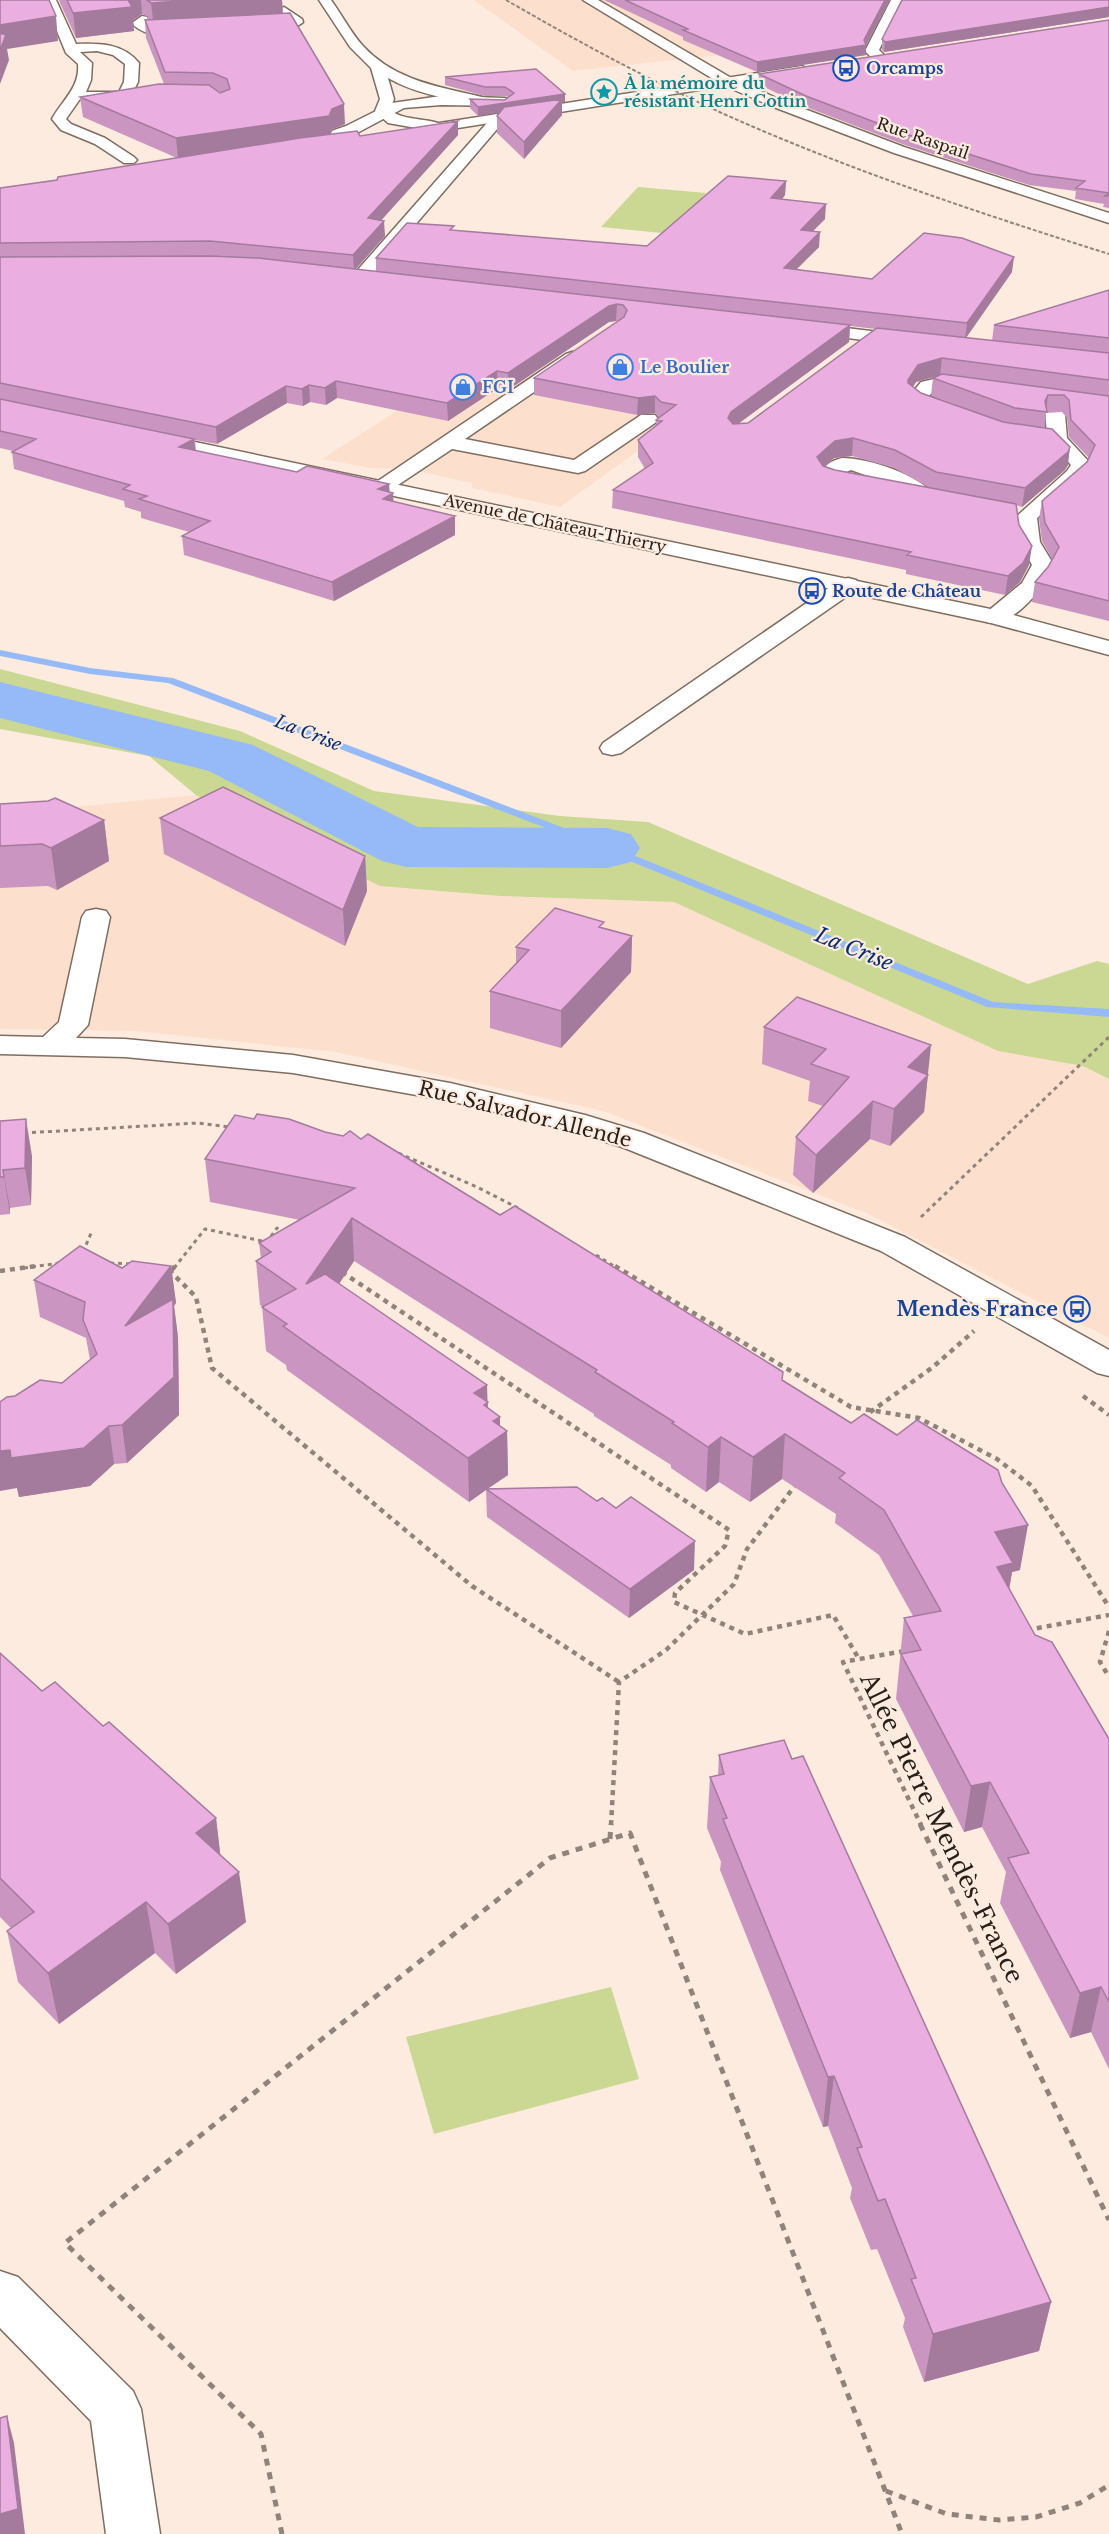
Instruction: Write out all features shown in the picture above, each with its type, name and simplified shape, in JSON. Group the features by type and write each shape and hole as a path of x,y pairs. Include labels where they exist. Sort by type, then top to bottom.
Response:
{"street":[{"path":"325,0 359,50 377,66 422,95 481,101 504,112"},
{"name":"Rue Raspail","path":"589,0 728,82 776,103 899,150 1109,218"},
{"path":"858,62 885,57 872,51 897,0"},
{"path":"48,1 73,53 85,63 87,75 78,96 64,108 59,119 66,127 100,141 135,165 118,174"},
{"path":"233,28 291,25 297,22 282,6 276,14 242,16"},
{"path":"197,18 137,15 142,30 152,33 210,30"},
{"path":"71,48 108,46 132,63 130,96 78,96"},
{"path":"377,66 387,99 382,111"},
{"path":"422,95 382,111 367,122 337,135 296,146 438,128 504,112 615,99 815,68"},
{"path":"381,136 410,124 422,113 422,95"},
{"path":"382,111 393,120 438,128"},
{"path":"361,277 504,112"},
{"path":"342,275 383,280"},
{"path":"790,327 931,343"},
{"path":"848,354 871,336"},
{"path":"382,487 587,348"},
{"path":"1050,398 1070,358"},
{"path":"973,420 927,404 918,398 920,390 925,385 940,383 993,390"},
{"path":"1027,395 1073,401"},
{"path":"995,617 1021,596 1040,575 1043,565 1029,544 1026,534 1027,516 1076,474 1081,464 1048,439 1054,403 1050,398"},
{"path":"448,442 578,467 648,419"},
{"name":"Avenue de Château-Thierry","path":"137,435 995,617 1109,648"},
{"path":"926,497 948,501"},
{"path":"1005,512 1027,516"},
{"path":"612,748 848,585"},
{"path":"52,1045 73,1025 96,917"},
{"name":"Rue Salvador Allende","path":"0,1045 125,1048 293,1064 450,1092 574,1122 633,1140 893,1244 1109,1365"},
{"path":"0,2294 115,2409 133,2534"}],"path":[{"path":"893,1244 1109,1037"},
{"path":"22,1133 198,1123 233,1128"},
{"path":"386,1149 398,1151 495,1195 521,1210"},
{"path":"172,1270 205,1229 267,1242 277,1228 287,1235"},
{"path":"78,1260 92,1231"},
{"path":"591,1252 851,1407 919,1418 998,1459 1032,1486 1109,1606"},
{"path":"0,1271 67,1262"},
{"path":"100,1262 143,1266"},
{"path":"336,1268 729,1530 725,1546 675,1593 674,1602 745,1635 833,1615 859,1659"},
{"path":"162,1269 172,1270 196,1297 212,1368 472,1586 619,1682"},
{"path":"855,1426 871,1410 933,1367 980,1326"},
{"path":"1081,1395 1109,1415"},
{"path":"619,1682 666,1650 734,1584 747,1549 799,1481"},
{"path":"1018,1631 1109,1615"},
{"path":"1109,1631 1100,1662 1109,1677"},
{"name":"Allée Pierre Mendès-France","path":"915,1649 843,1662 1109,2220"},
{"path":"610,1839 619,1682"},
{"path":"282,2534 261,2434 65,2243 550,1858 630,1833 902,2534"},
{"path":"885,2490 946,2514 999,2520 1036,2517 1080,2503 1109,2484"}],"shaded area":[{"path":"474,0 1089,0 1109,13 573,71"},
{"path":"614,322 773,346 656,438 560,507 472,488 472,483 408,469 370,468 322,459 496,347 559,358"},
{"path":"196,795 381,886 500,896 674,902 998,1051 1083,1066 1109,1079 1109,1338 866,1213 603,1111 336,1052 136,1031 0,1029 0,814"}],"green space":[{"path":"638,187 706,193 672,234 601,227"},
{"path":"0,669 240,731 374,791 560,816 648,822 1028,984 1097,961 1109,964 1109,1079 1083,1066 998,1051 674,902 500,896 380,886 196,795 149,756 0,729"},
{"path":"611,1987 639,2079 434,2134 406,2037"}],"building":[{"path":"0,0 49,0 56,16 0,25"},
{"path":"67,0 128,0 132,7 73,13"},
{"path":"147,0 195,0 151,3"},
{"path":"625,0 885,0 864,40 866,45 757,62 683,30 688,29"},
{"path":"902,0 1109,0 1109,7 885,42 882,39"},
{"path":"290,13 344,104 332,109 329,116 176,138 80,97 159,84 209,85 220,93 230,89 227,79 213,73 165,72 145,20"},
{"path":"1109,20 1109,193 1076,188 1085,181 1031,174 906,134 806,96 759,74"},
{"path":"0,33 6,35 0,50"},
{"path":"536,69 565,94 478,107 470,99 505,100 514,93 505,87 485,87 445,77"},
{"path":"562,99 524,142 497,116 504,107"},
{"path":"458,121 368,218 384,221 353,255 210,241 0,243 0,188 300,138 357,131 360,136"},
{"path":"728,176 786,181 771,198 826,204 801,230 820,232 784,268 872,279 924,233 962,238 1014,257 967,323 376,258 407,223 454,226 450,230 647,246"},
{"path":"210,256 258,258 850,325 731,412 728,418 733,424 748,423 877,328 1109,353 1109,380 942,358 918,365 908,383 921,393 1003,422 1052,429 1070,447 1068,452 1025,488 936,472 895,450 853,438 835,441 817,457 823,466 835,470 1016,504 1019,525 1032,546 1023,563 1008,576 907,555 911,552 613,490 653,463 638,440 662,421 656,420 676,405 661,402 655,396 638,398 534,378 624,317 627,310 623,305 609,306 508,373 497,371 447,403 336,381 325,388 309,385 302,389 286,386 216,427 0,383 0,257"},
{"path":"1109,290 1109,338 994,325"},
{"path":"942,374 1109,396 1109,601 1035,582 1048,567 1059,547 1045,523 1042,501 1087,462 1095,445 1071,420 1069,400 1064,395 1048,395 1045,401 1047,412 1015,408 933,378"},
{"path":"0,399 194,439 179,447 297,472 307,466 389,484 378,489 393,493 383,499 455,516 332,582 182,536 210,521 139,499 147,496 123,489 130,485 12,452 36,439 0,431"},
{"path":"223,787 365,856 343,910 160,818"},
{"path":"55,798 104,820 51,848 42,844 0,846 0,804 48,801"},
{"path":"555,908 604,922 599,927 632,936 561,1011 490,991 529,950 516,947"},
{"path":"797,997 931,1045 908,1067 928,1075 894,1109 873,1101 816,1155 796,1137 849,1077 811,1064 826,1049 764,1027"},
{"path":"257,1114 289,1119 343,1136 350,1131 361,1139 368,1134 500,1215 515,1206 783,1372 782,1380 851,1423 864,1414 897,1435 917,1420 998,1470 1002,1483 1028,1525 995,1532 1013,1563 997,1567 1035,1635 1052,1642 1109,1739 1109,2002 1101,1987 1080,1993 1008,1858 1029,1853 990,1782 971,1786 901,1654 921,1650 904,1618 941,1611 884,1510 839,1478 845,1473 785,1434 753,1457 721,1437 708,1447 672,1423 674,1422 595,1372 597,1370 352,1218 306,1284 325,1274 487,1385 474,1393 488,1402 484,1405 500,1417 493,1421 507,1431 468,1458 283,1326 287,1324 262,1307 296,1289 256,1261 271,1252 259,1243 355,1188 205,1159 235,1115 254,1119"},
{"path":"26,1119 25,1168 3,1170 4,1177 0,1177 0,1121"},
{"path":"80,1246 122,1268 132,1261 171,1266 125,1326 173,1299 174,1377 122,1425 109,1426 84,1448 11,1458 10,1450 0,1451 0,1402 7,1397 15,1396 40,1380 62,1383 97,1354 83,1320 85,1302 34,1280"},
{"path":"577,1487 597,1501 602,1498 616,1508 631,1497 695,1541 630,1589 486,1489"},
{"path":"0,1653 42,1691 55,1682 103,1726 109,1722 216,1818 196,1833 239,1872 168,1924 146,1902 48,1973 7,1931 34,1912 0,1878"},
{"path":"784,1740 792,1759 803,1756 1051,2302 933,2334 911,2279 916,2278 885,2199 878,2201 857,2148 862,2147 834,2076 828,2077 723,1819 727,1818 710,1777 724,1774 719,1755"},
{"path":"7,2416 18,2509 0,2514 0,2418"}],"waterway":[{"name":"La Crise","path":"0,653 90,671 170,680 607,848 991,1005 1109,1013"},
{"name":"La Crise","path":"0,700 231,758 406,847 607,848"}],"railway":[{"path":"506,0 641,74 771,134 915,190 1109,254"}],"place":[{"name":"Orcamps","path":"846,68"},
{"name":"À la mémoire du résistant Henri Cottin","path":"604,92"},
{"name":"Le Boulier","path":"620,367"},
{"name":"FGI","path":"463,387"},
{"name":"Route de Château","path":"812,591"},
{"name":"Mendès France","path":"1077,1309"}]}
